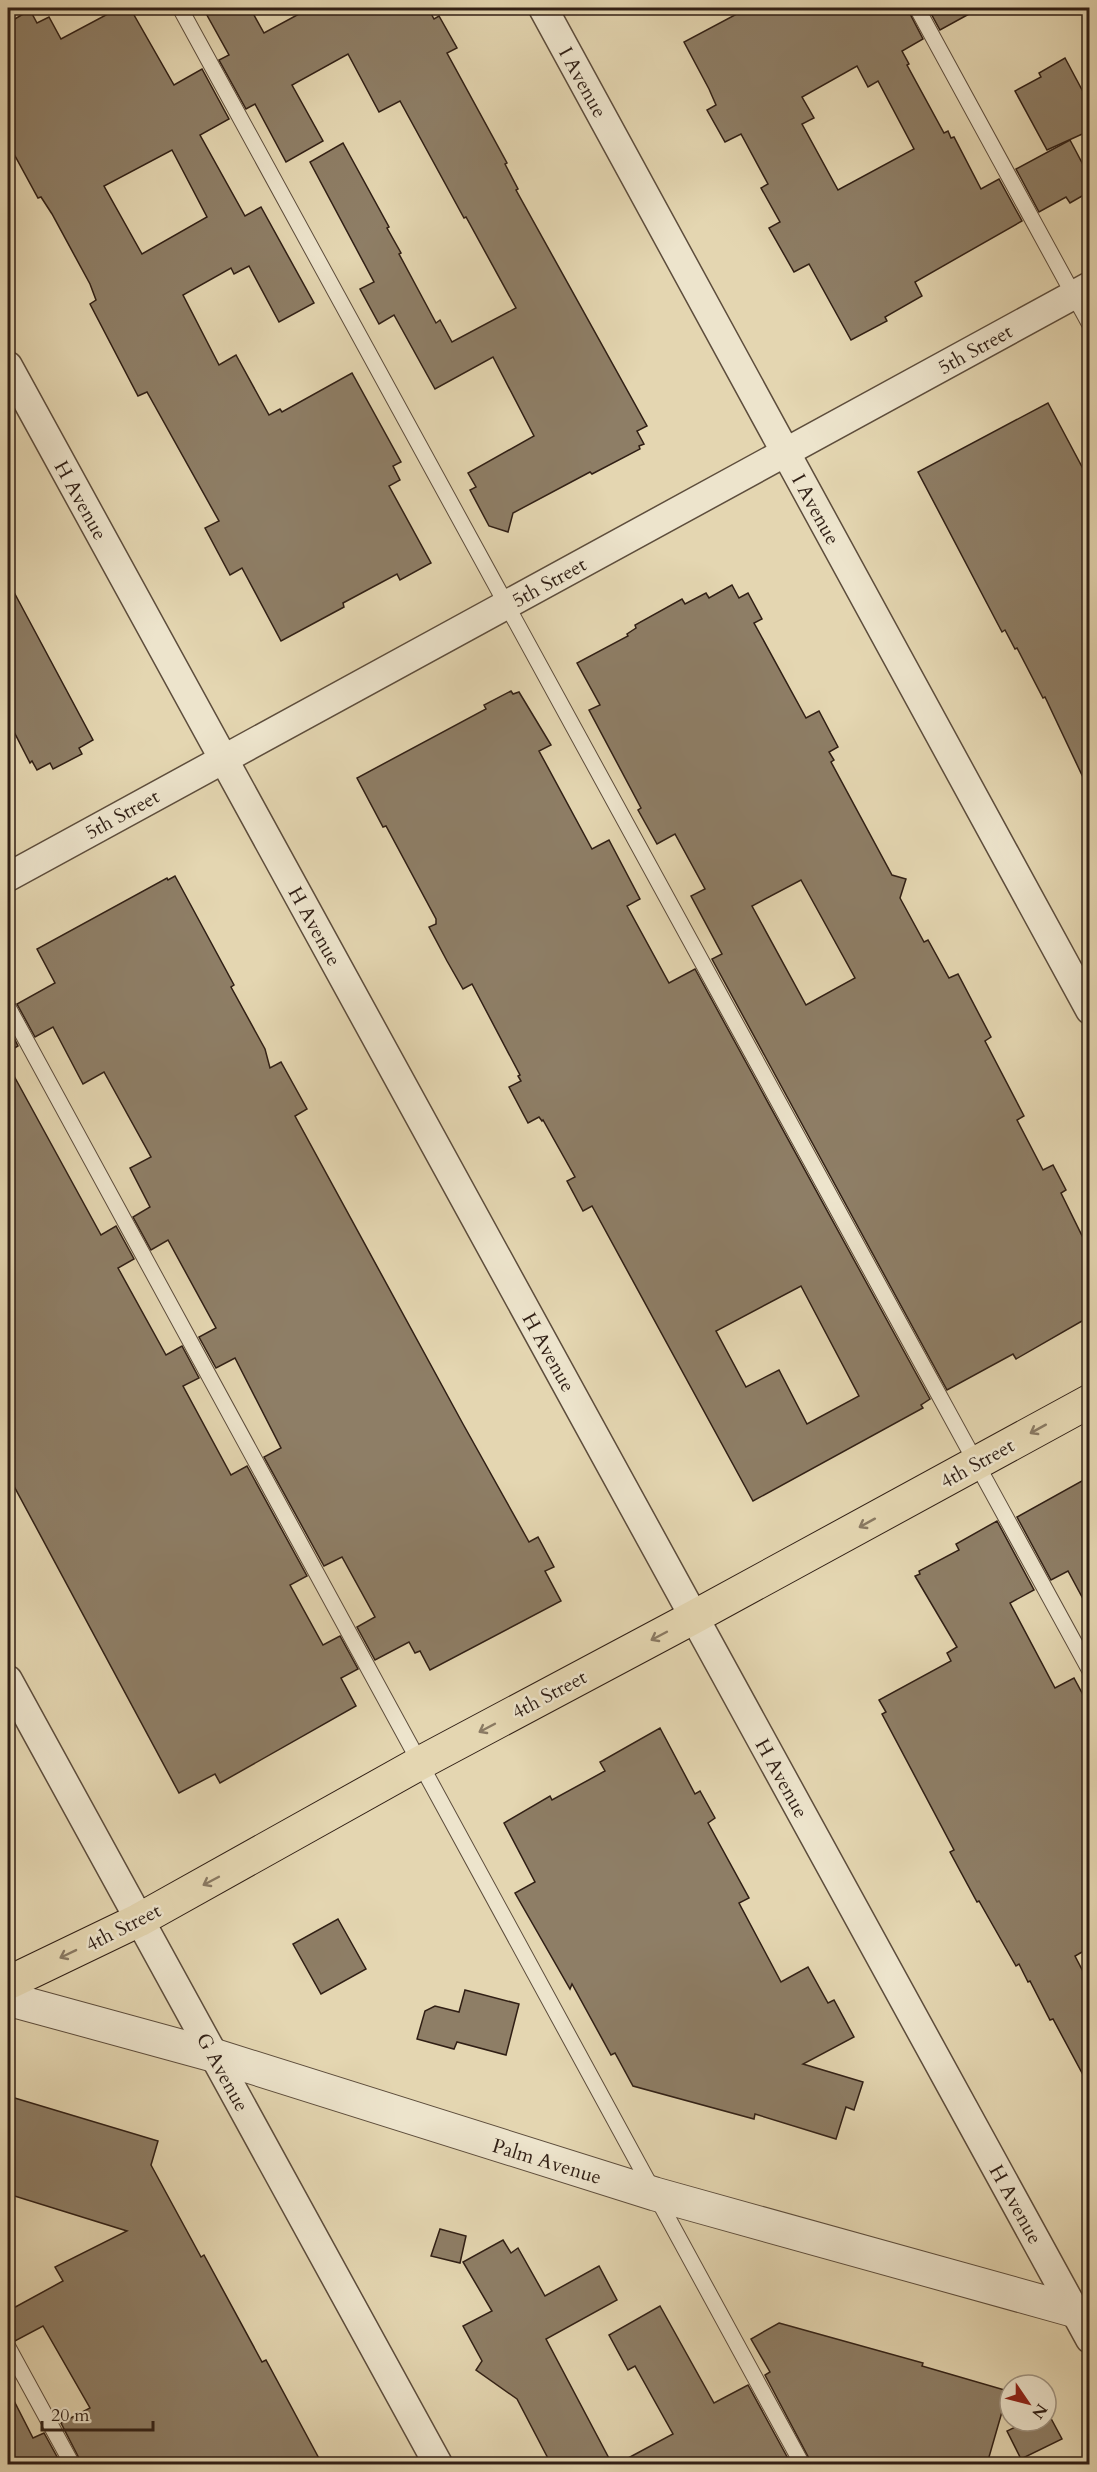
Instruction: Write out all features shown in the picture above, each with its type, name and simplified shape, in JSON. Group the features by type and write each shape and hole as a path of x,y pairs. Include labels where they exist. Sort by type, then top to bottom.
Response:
{"main road":[{"name":"4th Street","path":"8,1983 139,1920 420,1763 694,1617 1089,1401"}],"street":[{"name":"I Avenue","path":"543,8 1089,1010"},
{"name":"5th Street","path":"8,877 1082,291"},
{"name":"H Avenue","path":"8,366 694,1617 1082,2313 1089,2339"},
{"name":"G Avenue","path":"8,1680 438,2464"},
{"name":"Palm Avenue","path":"8,2000 213,2055 655,2194 1082,2313"}],"lane":[{"path":"180,8 1089,1671"},
{"path":"916,8 1082,291 1089,324"},
{"path":"8,1007 802,2464"},
{"path":"8,2347 72,2464"}],"building":[{"path":"119,8 130,8 174,85 202,69 229,119 200,135 245,216 261,207 314,303 279,322 249,266 234,274 231,268 183,295 219,365 236,355 269,415 280,409 282,412 352,373 401,462 393,466 400,480 389,486 431,563 400,580 397,574 343,603 344,607 281,641 242,568 230,575 205,528 219,521 147,392 138,396 90,304 96,300 90,284 52,214 41,197 38,198 8,143 8,23 30,10 37,23 49,17 61,39","holes":["172,150 207,217 142,254 104,186"]},
{"path":"203,8 250,8 264,33 310,8 428,8 434,19 439,16 457,48 447,53 507,163 505,164 518,189 516,190 647,426 637,431 644,444 639,446 640,449 592,474 590,472 513,513 508,532 489,526 470,490 476,487 468,473 534,436 493,357 435,389 394,315 379,324 360,289 374,282 310,162 343,143 389,227 387,228 401,253 399,254 436,323 440,320 452,342 516,308 466,217 464,218 400,101 379,112 348,54 292,85 323,141 286,162 255,104 246,109 219,60 229,55"},
{"path":"748,8 907,8 923,39 902,51 909,64 907,65 944,133 948,131 951,138 954,137 981,189 999,179 1022,221 915,282 922,296 885,317 887,321 851,340 809,264 794,272 769,228 780,222 761,188 768,184 741,134 725,142 707,110 716,105 684,42","holes":["857,66 868,87 878,81 914,149 838,190 802,124 814,118 802,97"]},
{"path":"928,8 980,8 940,30"},
{"path":"1065,58 1089,103 1089,131 1047,150 1015,91 1041,77 1039,73"},
{"path":"1070,140 1089,176 1089,192 1070,203 1066,197 1039,212 1016,169"},
{"path":"1048,403 1089,480 1089,790 1045,697 1043,698 1017,648 1015,649 1005,630 1002,632 918,472"},
{"path":"8,581 93,740 79,748 82,754 53,769 50,763 37,770 32,761 30,763 8,720"},
{"path":"732,585 739,598 748,593 762,619 754,623 806,718 819,711 838,747 829,752 834,760 831,762 892,875 906,879 900,898 924,942 928,940 949,978 958,974 991,1037 985,1041 1024,1116 1017,1120 1043,1170 1053,1165 1066,1190 1061,1193 1089,1250 1089,1317 1016,1359 1013,1354 947,1390 712,959 722,954 691,896 705,889 675,834 657,844 638,810 641,808 589,710 600,705 577,663 628,636 627,634 636,628 635,625 682,599 685,604 706,593 709,598","holes":["801,880 855,978 806,1005 752,906"]},
{"path":"511,691 513,694 519,692 551,745 539,751 592,849 609,840 640,899 627,906 669,983 695,969 930,1399 921,1405 923,1408 753,1501 592,1206 583,1211 567,1181 575,1177 543,1120 539,1117 528,1123 509,1087 521,1081 518,1076 520,1075 472,984 463,989 447,961 429,927 436,924 436,919 386,826 383,827 357,778 486,709 484,705","holes":["801,1286 859,1396 807,1424 779,1370 746,1387 716,1331"]},
{"path":"175,876 234,985 231,987 265,1049 270,1068 281,1062 307,1109 295,1116 463,1424 529,1542 538,1537 554,1567 545,1571 561,1601 430,1670 420,1651 415,1653 409,1642 375,1660 357,1627 375,1617 342,1557 324,1566 264,1457 281,1448 235,1358 216,1368 199,1337 216,1328 168,1240 151,1250 133,1217 150,1207 130,1168 151,1157 104,1072 83,1084 53,1027 35,1037 17,1004 55,983 37,949 167,878 168,880"},
{"path":"8,1026 18,1046 8,1052"},
{"path":"8,1065 101,1235 116,1226 134,1259 118,1268 166,1355 182,1346 199,1378 183,1386 231,1475 247,1466 307,1576 290,1585 323,1645 340,1636 358,1669 341,1678 356,1706 220,1783 215,1774 179,1793 8,1475"},
{"path":"1089,1477 1089,1610 1068,1571 1051,1580 1017,1517"},
{"path":"997,1521 1034,1590 1010,1603 1055,1688 1074,1678 1089,1706 1089,1948 1075,1956 1089,1983 1089,2086 1030,1981 1028,1982 1019,1964 1016,1966 979,1901 977,1902 950,1852 954,1850 882,1714 886,1712 879,1700 951,1661 947,1653 957,1647 915,1576 920,1574 919,1571 959,1550 956,1544"},
{"path":"660,1728 695,1794 700,1791 715,1818 708,1823 749,1898 739,1903 781,1982 808,1967 828,2003 834,2000 854,2037 803,2064 863,2082 854,2110 846,2107 836,2139 755,2114 754,2119 633,2086 615,2053 611,2055 572,1984 570,1989 515,1893 535,1882 504,1823 550,1796 552,1800 605,1771 600,1762"},
{"path":"338,1919 366,1969 321,1994 293,1944"},
{"path":"465,1990 519,2004 506,2055 457,2042 454,2049 417,2039 425,2011 435,2006 459,2012"},
{"path":"8,2096 158,2141 151,2165 201,2257 204,2255 262,2362 266,2360 322,2464 82,2464 61,2423 90,2408 43,2326 15,2341 8,2337 8,2311 63,2281 55,2267 127,2231 8,2194"},
{"path":"440,2229 466,2236 460,2263 431,2256"},
{"path":"503,2240 511,2253 518,2248 545,2296 599,2266 617,2300 546,2339 612,2464 551,2464 517,2399 476,2370 482,2361 463,2326 492,2311 463,2262"},
{"path":"660,2306 714,2403 748,2385 791,2464 617,2464 673,2434 635,2366 628,2370 609,2335"},
{"path":"779,2323 923,2363 922,2366 998,2388 998,2426 987,2464 812,2464 765,2375 770,2372 751,2339"},
{"path":"8,2389 33,2438 44,2433 61,2464 8,2464"},
{"path":"1058,2432 1062,2439 1021,2459 1008,2433"}]}
